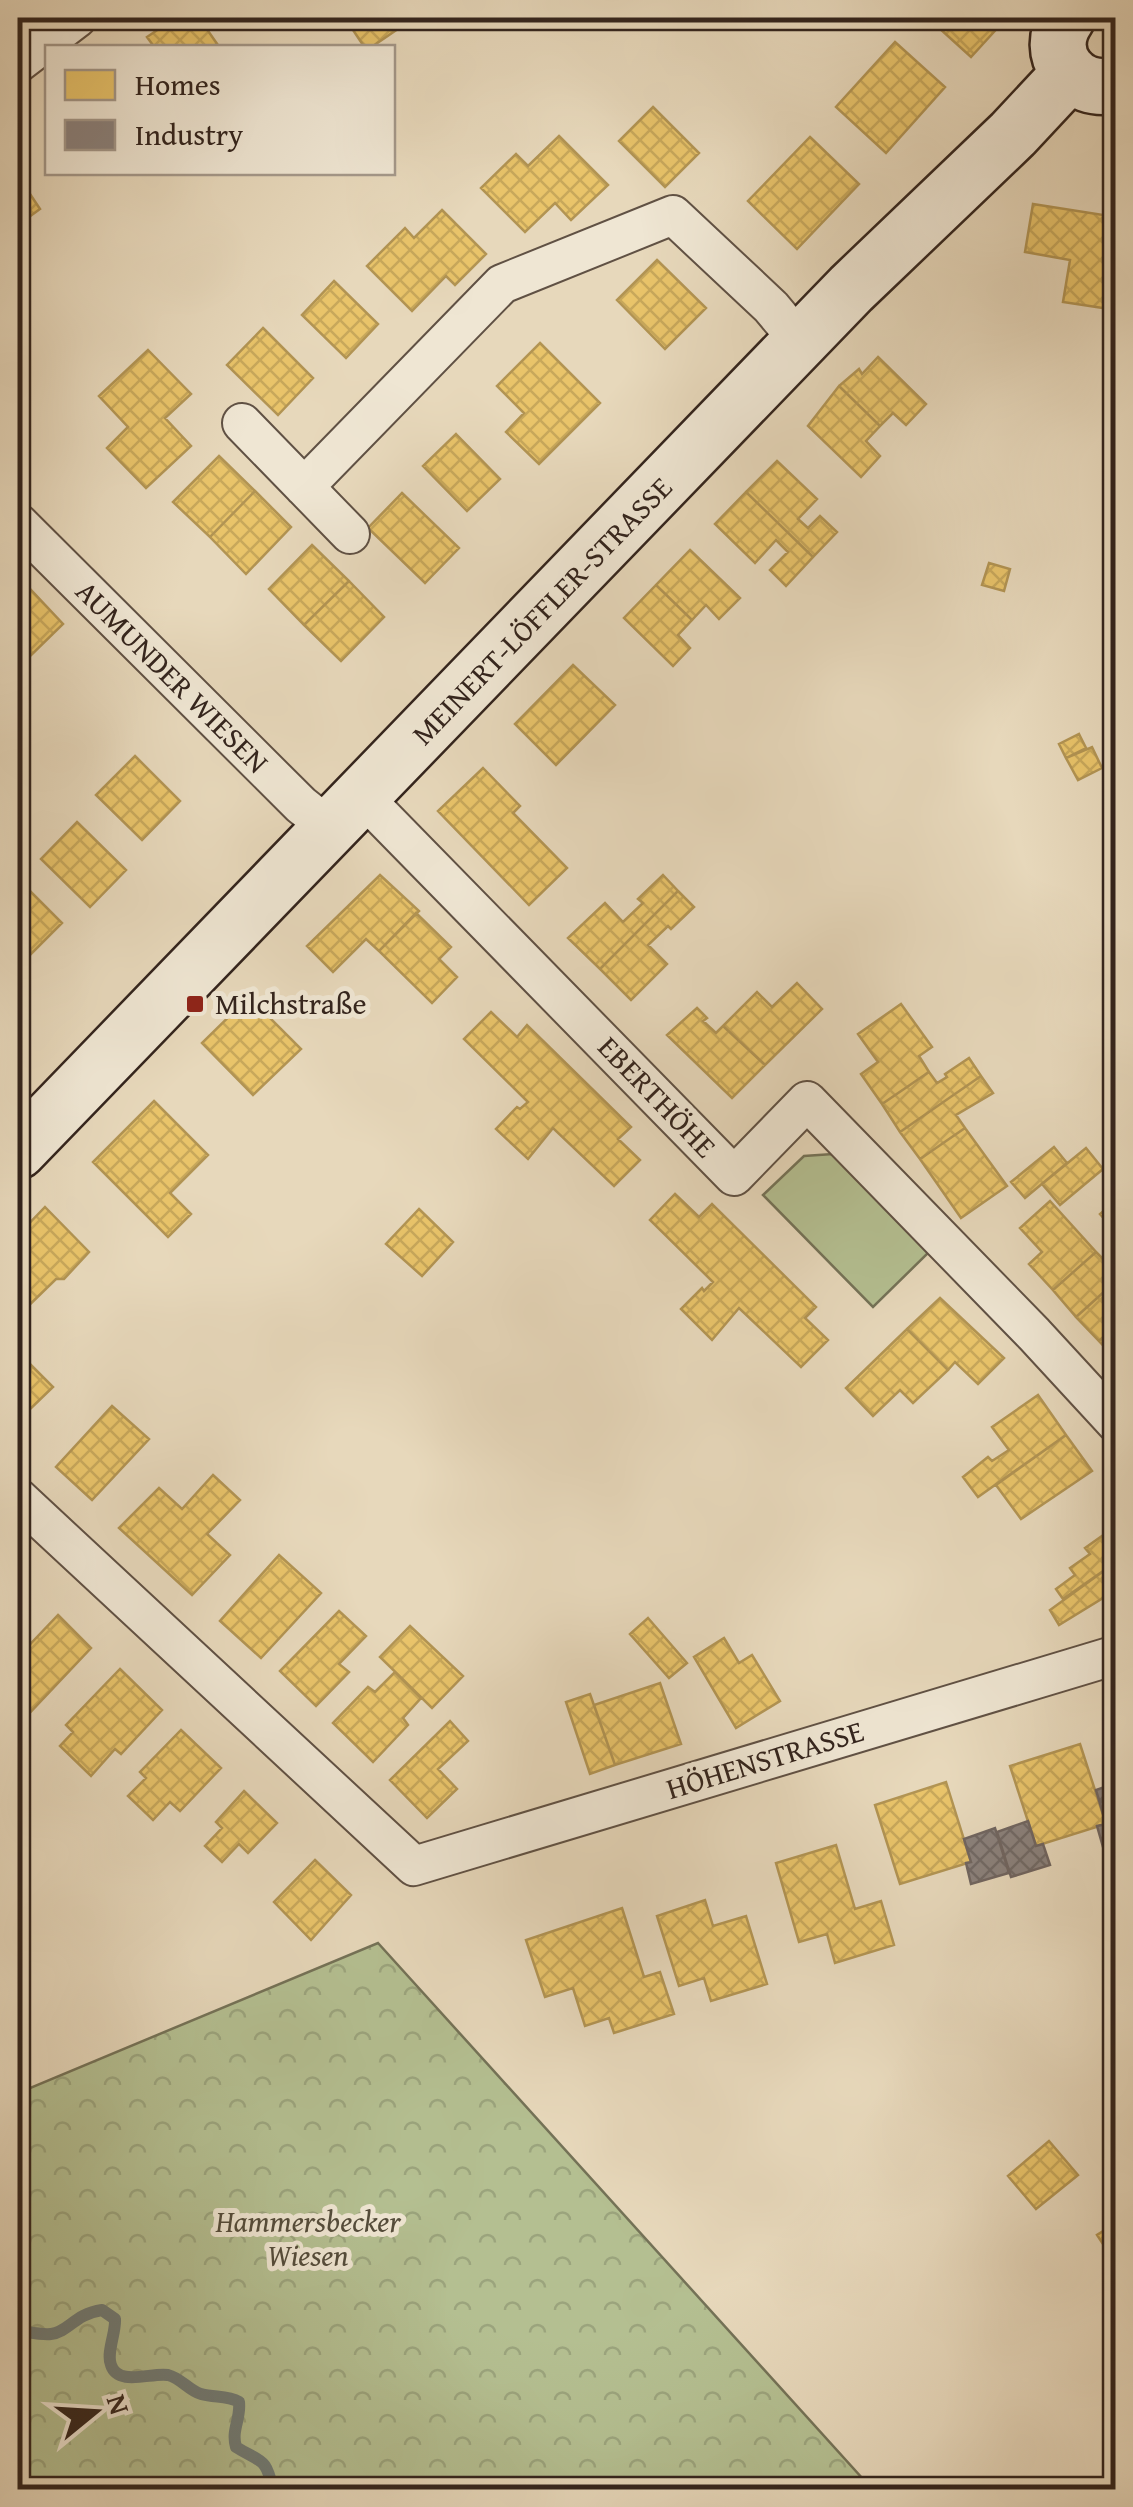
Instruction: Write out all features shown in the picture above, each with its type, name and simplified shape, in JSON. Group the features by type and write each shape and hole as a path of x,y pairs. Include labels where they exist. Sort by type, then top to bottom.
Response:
{"street":[{"path":"18,64 77,18"},
{"name":"MEINERT-LÖFFLER-STRASSE","path":"18,1151 801,342 1103,86 1057,50 1066,18"},
{"path":"304,488 502,284 673,215 771,307 801,342"},
{"path":"242,424 350,534"},
{"name":"AUMUNDER WIESEN","path":"18,522 301,805 346,812"},
{"name":"EBERTHÖHE","path":"346,812 734,1176 808,1101 1116,1424"},
{"name":"HÖHENSTRASSE","path":"18,1498 414,1866 1116,1655"}],"green space":[{"path":"833,1154 928,1253 873,1307 763,1195 804,1156"},
{"name":"Hammersbecker Wiesen","path":"378,1943 872,2489 18,2489 18,2093"}],"building: Homes":[{"path":"175,18 199,18 218,45 153,45 147,37"},
{"path":"345,18 414,18 374,45 363,45"},
{"path":"928,18 998,18 1003,22 971,57"},
{"path":"895,42 945,87 886,153 836,107"},
{"path":"653,107 699,153 665,187 619,141"},
{"path":"559,136 608,185 571,220 555,203 525,232 481,188 516,154 528,166"},
{"path":"810,137 859,184 797,249 748,201"},
{"path":"18,176 40,209 18,225"},
{"path":"1033,204 1116,217 1116,310 1063,302 1070,260 1025,252"},
{"path":"442,210 486,254 455,285 446,276 412,311 367,266 405,228 414,238"},
{"path":"657,260 706,308 665,349 617,300"},
{"path":"334,281 378,324 346,358 302,315"},
{"path":"263,328 313,378 278,415 227,365"},
{"path":"540,343 600,403 539,464 506,432 524,413 497,386"},
{"path":"148,350 191,394 165,418 191,446 146,488 107,448 128,427 99,396"},
{"path":"878,357 926,404 906,425 893,413 880,426 839,386 859,369 862,374"},
{"path":"839,386 880,426 866,441 880,456 861,477 808,426"},
{"path":"456,434 500,479 467,511 423,466"},
{"path":"219,456 255,491 210,537 173,502"},
{"path":"777,461 817,499 798,519 808,528 820,516 837,532 813,557 746,492"},
{"path":"255,491 291,527 246,574 210,537"},
{"path":"746,492 813,557 786,586 770,570 788,552 776,540 755,563 715,524"},
{"path":"402,493 459,548 425,583 368,528"},
{"path":"312,545 349,581 304,625 269,589"},
{"path":"690,550 740,598 719,619 706,605 692,620 656,585"},
{"path":"989,563 1010,569 1004,591 982,585"},
{"path":"18,576 63,624 19,667 18,665"},
{"path":"349,581 384,617 341,661 304,625"},
{"path":"656,585 692,620 678,635 690,648 673,666 624,618"},
{"path":"573,665 615,705 556,765 515,724"},
{"path":"1079,734 1086,748 1066,758 1059,744"},
{"path":"1092,747 1102,768 1078,780 1066,758"},
{"path":"135,756 180,801 142,840 96,795"},
{"path":"483,768 520,806 513,813 567,868 529,905 438,811"},
{"path":"77,822 126,870 90,907 41,859"},
{"path":"380,875 419,911 379,951 366,939 333,972 307,946"},
{"path":"663,875 678,891 600,969 568,938 605,903 623,922 643,903 638,899"},
{"path":"18,879 62,923 28,957 18,947"},
{"path":"678,891 694,907 648,945 667,964 631,1000 600,969"},
{"path":"416,913 451,947 439,959 457,977 432,1003 379,951"},
{"path":"797,983 822,1009 765,1065 723,1026 757,992 772,1007"},
{"path":"249,997 301,1049 253,1095 202,1043"},
{"path":"901,1004 932,1047 919,1056 929,1072 882,1104 861,1074 878,1062 858,1034"},
{"path":"697,1008 707,1018 703,1021 716,1033 723,1026 765,1065 732,1098 667,1035"},
{"path":"491,1012 517,1037 527,1025 631,1127 618,1139 640,1160 614,1186 553,1128 528,1159 496,1129 517,1107 520,1109 528,1102 464,1039"},
{"path":"969,1058 981,1076 900,1132 882,1104 929,1072 937,1083"},
{"path":"981,1076 993,1093 956,1115 965,1128 920,1159 900,1132"},
{"path":"154,1101 208,1155 170,1193 191,1214 168,1237 93,1162"},
{"path":"965,1128 1007,1186 961,1218 920,1159"},
{"path":"1054,1147 1067,1163 1025,1198 1011,1182"},
{"path":"1086,1148 1103,1169 1060,1205 1042,1184"},
{"path":"675,1194 699,1217 712,1204 816,1307 805,1318 828,1340 801,1367 739,1308 712,1340 681,1309 713,1282 650,1220"},
{"path":"1116,1200 1116,1232 1100,1214"},
{"path":"1050,1201 1096,1252 1053,1290 1029,1264 1042,1252 1020,1228"},
{"path":"45,1207 89,1252 64,1279 56,1279 18,1316 18,1235"},
{"path":"419,1209 453,1242 422,1276 386,1244"},
{"path":"1096,1252 1108,1264 1116,1256 1116,1281 1076,1317 1053,1290"},
{"path":"1116,1281 1116,1326 1099,1341 1076,1317"},
{"path":"940,1298 1004,1358 978,1384 955,1362 948,1370 907,1329"},
{"path":"1116,1326 1116,1359 1099,1341"},
{"path":"907,1329 948,1370 913,1403 900,1390 873,1416 846,1388"},
{"path":"18,1352 53,1387 25,1414 18,1407"},
{"path":"1038,1395 1066,1435 978,1497 963,1477 988,1457 992,1461 1009,1450 992,1427"},
{"path":"112,1406 149,1439 92,1500 56,1467"},
{"path":"1066,1435 1092,1471 1021,1519 996,1485"},
{"path":"213,1475 240,1500 207,1534 230,1555 192,1595 119,1528 159,1488 182,1509"},
{"path":"1116,1526 1116,1562 1063,1599 1056,1589 1075,1575 1070,1568 1090,1554 1085,1548"},
{"path":"279,1555 321,1593 261,1658 220,1621"},
{"path":"1116,1562 1116,1590 1059,1625 1050,1610"},
{"path":"339,1611 366,1636 339,1664 349,1672 316,1706 280,1671"},
{"path":"58,1615 91,1648 24,1719 18,1713 18,1657"},
{"path":"648,1618 687,1663 669,1678 630,1634"},
{"path":"410,1626 463,1676 432,1708 380,1657"},
{"path":"724,1638 739,1663 752,1655 780,1701 736,1728 694,1657"},
{"path":"120,1669 162,1710 121,1754 115,1749 91,1776 60,1746 73,1732 66,1725"},
{"path":"395,1672 421,1698 403,1718 408,1725 373,1762 333,1723 368,1687 375,1692"},
{"path":"660,1683 681,1744 615,1765 594,1705"},
{"path":"590,1694 615,1765 590,1774 566,1702"},
{"path":"450,1721 468,1741 438,1769 457,1789 427,1818 390,1780"},
{"path":"181,1730 221,1768 180,1811 170,1802 153,1820 128,1796 146,1778 140,1772"},
{"path":"1080,1744 1106,1824 1036,1846 1010,1766"},
{"path":"946,1782 971,1862 900,1884 875,1805"},
{"path":"244,1791 277,1823 248,1853 239,1844 222,1862 205,1846 222,1828 216,1822"},
{"path":"836,1845 855,1909 881,1901 894,1945 835,1963 827,1934 799,1942 776,1863"},
{"path":"315,1860 351,1895 311,1940 274,1902"},
{"path":"705,1900 713,1926 746,1916 767,1984 711,2001 704,1978 679,1986 657,1916"},
{"path":"622,1908 644,1977 660,1972 674,2014 614,2033 609,2018 585,2026 573,1988 545,1997 526,1940"},
{"path":"1049,2141 1078,2175 1036,2209 1008,2176"},
{"path":"1116,2223 1116,2264 1097,2235"}],"building: Industry":[{"path":"1116,1783 1116,1851 1105,1854 1097,1826 1106,1824 1096,1790"},
{"path":"1028,1821 1036,1846 1043,1844 1050,1865 1011,1877 997,1832"},
{"path":"995,1828 1009,1873 971,1884 966,1863 971,1862 964,1839"}],"waterway":[{"path":"18,2331 57,2333 85,2315 102,2310 115,2319 110,2355 115,2372 128,2377 168,2375 197,2392 239,2402 236,2447 265,2466 273,2490"}],"place":[{"name":"Milchstraße","path":"195,1004"}]}
